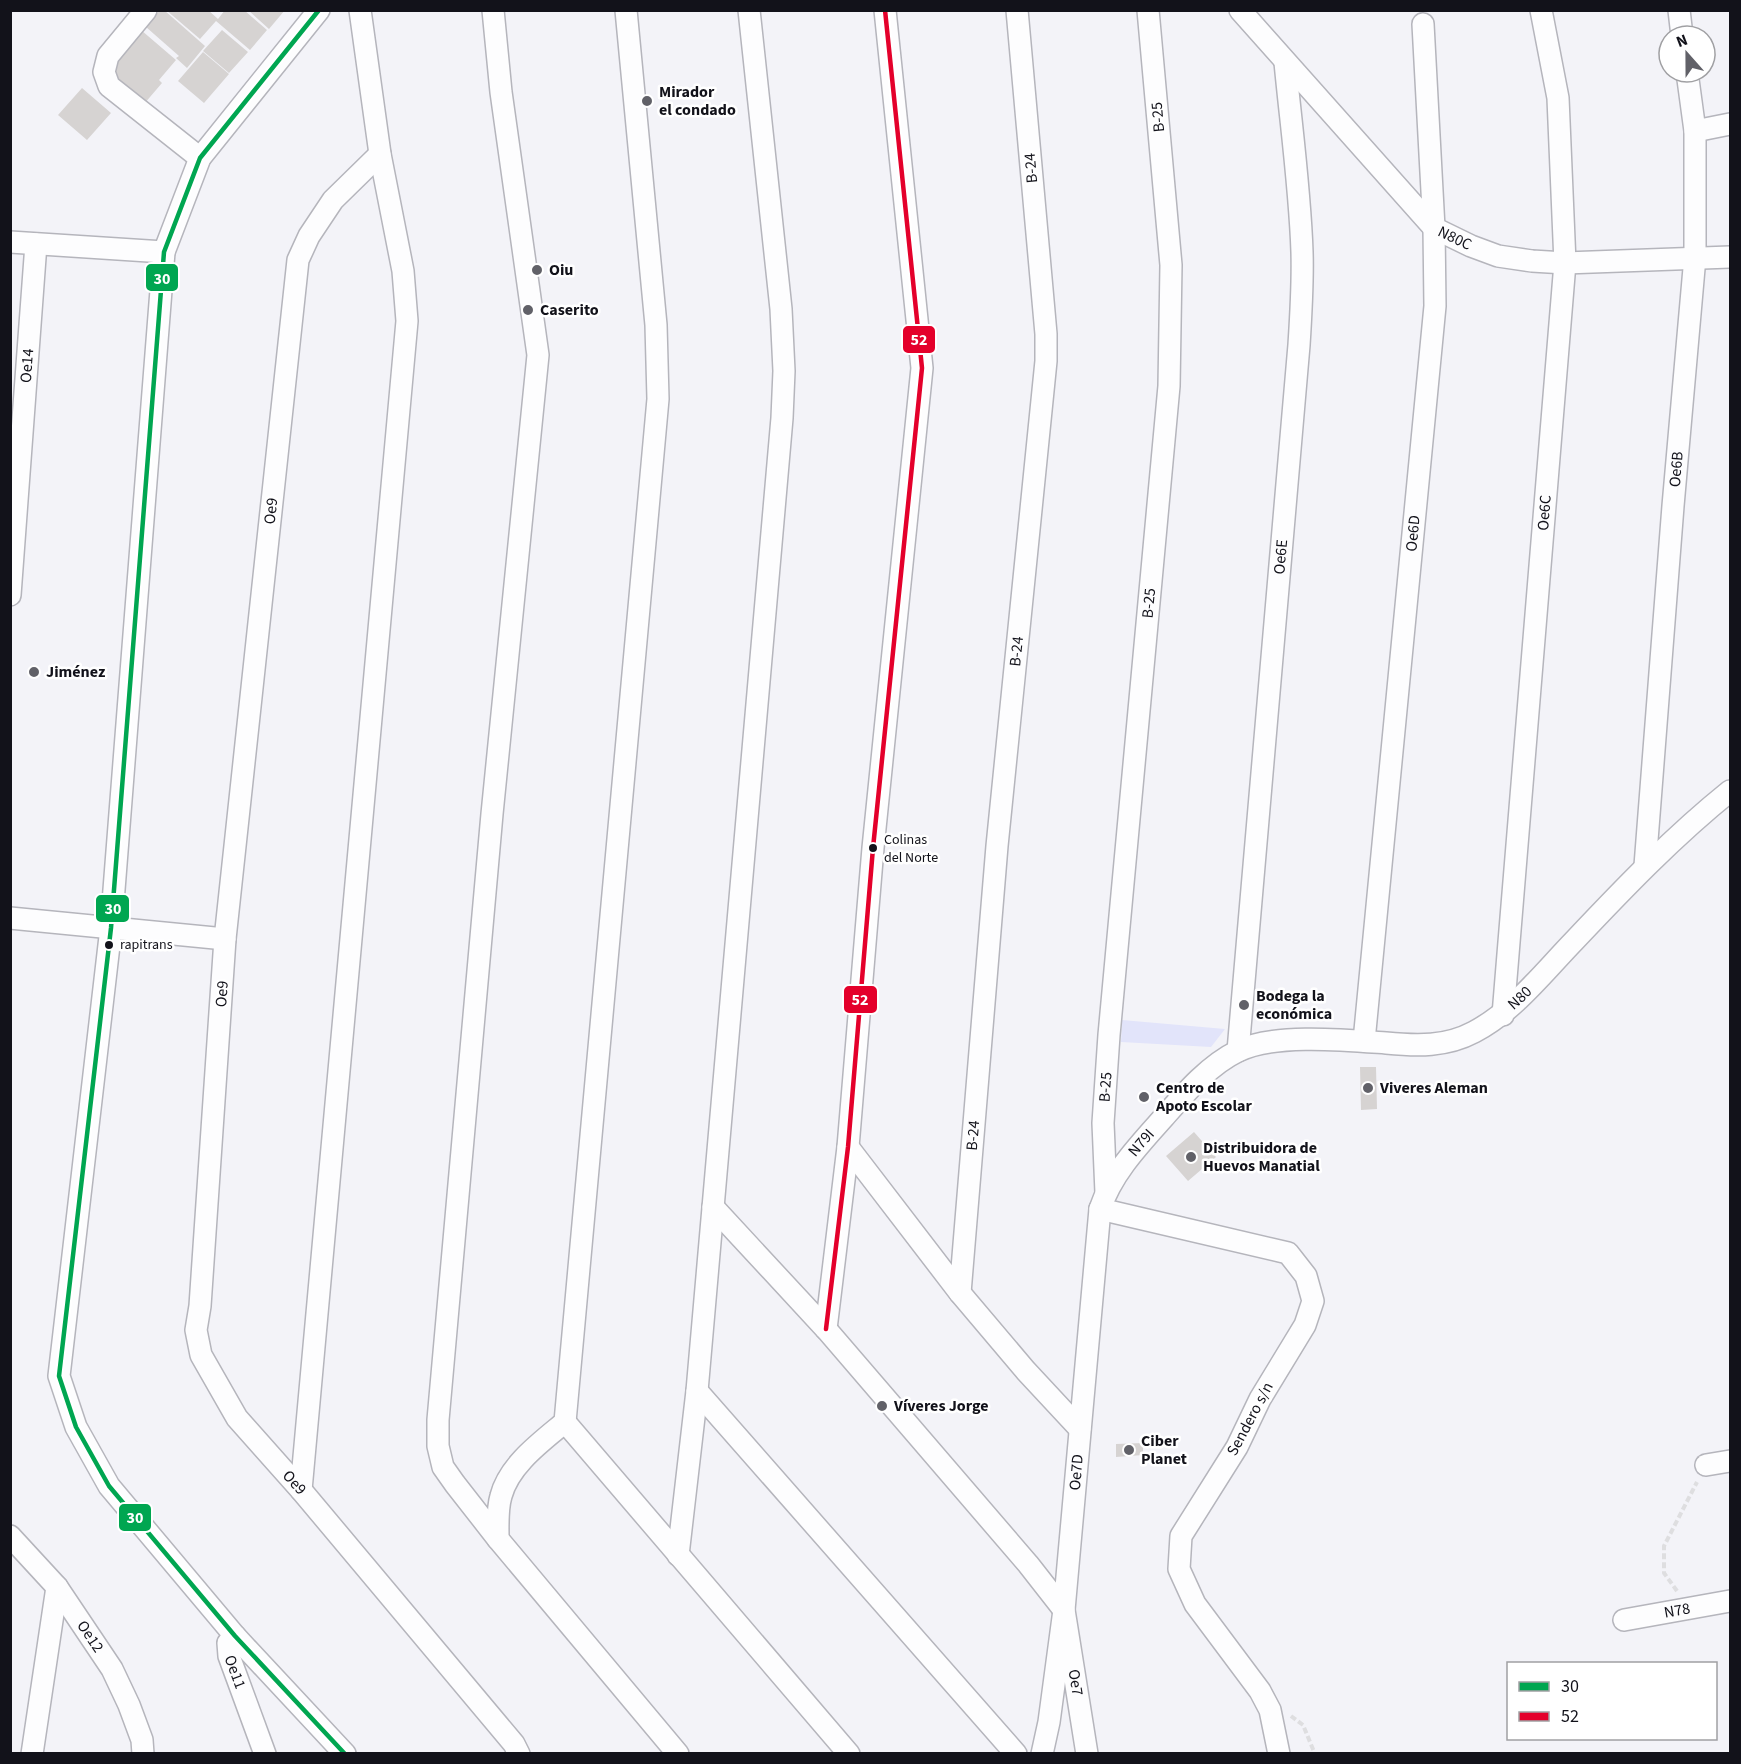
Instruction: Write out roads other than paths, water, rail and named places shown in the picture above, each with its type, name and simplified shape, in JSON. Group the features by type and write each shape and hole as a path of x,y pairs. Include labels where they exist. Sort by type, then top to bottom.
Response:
{"street":[{"path":"146,10 108,56 104,72 109,86 200,158"},
{"name":"Oe11","path":"265,1754 229,1656 228,1643 235,1636 109,1486 76,1427 59,1376 111,928 165,252 200,158 319,10"},
{"path":"301,1490 408,321 403,271 380,154 360,10"},
{"path":"494,10 501,92 538,356 492,814 438,1420 438,1446 443,1467 498,1539 678,1754"},
{"path":"498,1539 500,1499 504,1484 531,1452 565,1422 658,399 656,325 626,10"},
{"path":"678,1555 697,1391 778,468 783,383 781,309 749,10"},
{"path":"826,1329 848,1148 873,848 922,368 885,10"},
{"name":"B-24","path":"960,1293 997,846 1046,361 1046,334 1017,10"},
{"name":"B-25","path":"1103,1201 1103,1123 1109,1035 1171,345 1171,265 1148,10"},
{"name":"N80C","path":"1240,10 1434,228 1498,256 1532,261 1565,263 1731,256"},
{"name":"Oe6C","path":"1503,1015 1565,263 1558,98 1541,10"},
{"name":"Oe6D","path":"1364,1041 1435,306 1434,228 1423,24"},
{"name":"Oe6E","path":"1238,1051 1299,345 1301,297 1299,204 1285,62"},
{"name":"Oe6B","path":"1645,866 1695,258 1695,131 1689,84"},
{"path":"1695,131 1731,124"},
{"name":"Oe9","path":"380,154 333,200 309,236 298,260 225,939 201,1294 196,1330 201,1355 237,1418 301,1490 514,1744 519,1754"},
{"path":"10,242 165,252"},
{"name":"Oe14","path":"10,595 36,244"},
{"name":"N80","path":"1238,1051 1259,1043 1285,1040 1364,1041 1424,1046 1451,1041 1473,1033 1503,1015 1645,866 1731,790"},
{"path":"10,918 225,939"},
{"name":"N79I","path":"1103,1201 1116,1175 1188,1090 1212,1068 1238,1051"},
{"path":"848,1148 960,1293 1080,1430"},
{"name":"Oe7D","path":"1042,1754 1049,1722 1064,1610 1103,1201"},
{"name":"Sendero s/n","path":"1103,1201 1288,1253 1306,1276 1313,1301 1305,1325 1260,1399 1237,1448 1181,1536 1179,1569 1195,1604 1260,1691 1270,1710 1279,1754"},
{"path":"713,1207 826,1329 1028,1564 1064,1610"},
{"path":"697,1391 1016,1754"},
{"path":"565,1422 849,1754"},
{"path":"1706,1465 1731,1461"},
{"name":"Oe12","path":"10,1536 57,1587 112,1669 142,1740 143,1754"},
{"path":"32,1754 57,1587"},
{"name":"N78","path":"1624,1620 1731,1601"},
{"name":"Oe7","path":"1064,1610 1087,1754"},
{"path":"235,1636 345,1754"},
{"path":"658,1754 659,1731"}],"place":[{"name":"Mirador el condado","path":"647,101"},
{"name":"Oiu","path":"537,270"},
{"name":"Caserito","path":"528,310"},
{"name":"Jiménez","path":"34,672"},
{"name":"Colinas del Norte","path":"873,848"},
{"name":"rapitrans","path":"109,945"},
{"name":"Bodega la económica","path":"1244,1005"},
{"name":"Viveres Aleman","path":"1368,1088"},
{"name":"Centro de Apoto Escolar","path":"1144,1097"},
{"name":"Distribuidora de Huevos Manatial","path":"1191,1157"},
{"name":"Víveres Jorge","path":"882,1406"},
{"name":"Ciber Planet","path":"1129,1450"}]}
